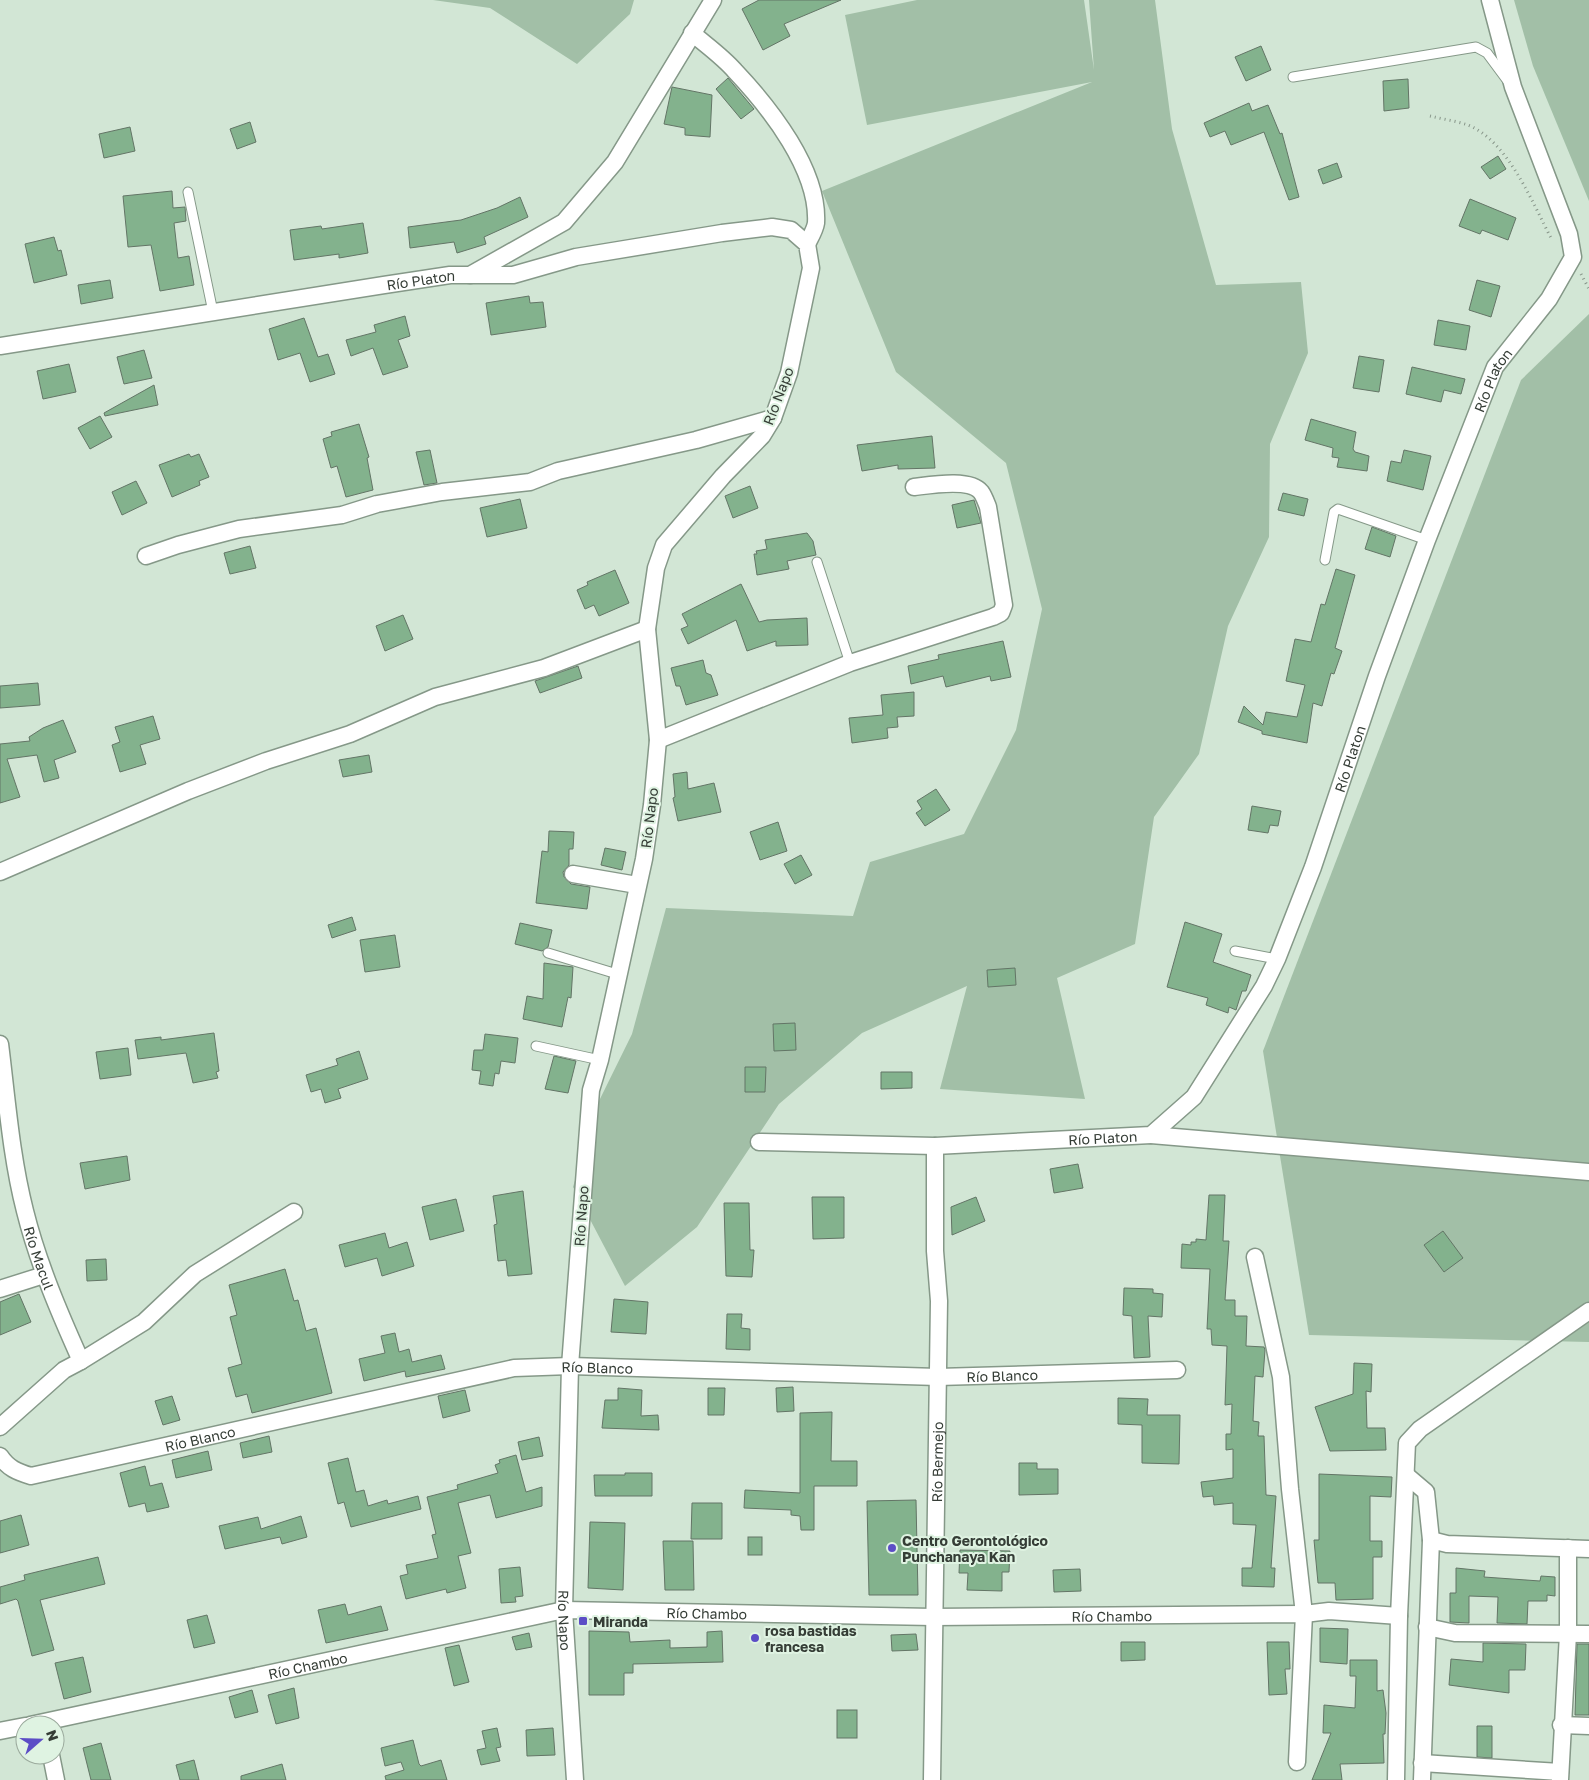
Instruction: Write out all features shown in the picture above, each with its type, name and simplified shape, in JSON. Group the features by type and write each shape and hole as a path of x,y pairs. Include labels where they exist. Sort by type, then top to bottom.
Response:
{"street":[{"name":"Río Platon","path":"0,346 384,284 450,275 470,275 564,222 615,162 713,0"},
{"path":"1490,0 1513,87 1569,234 1573,257"},
{"path":"470,275 512,275 576,257 722,232 772,227 791,230 807,244 816,225 814,196 807,174 780,126 735,70 692,33"},
{"name":"Río Napo","path":"575,1780 564,1610 570,1366 591,1090 600,1060 617,974 638,885 652,805 658,740 647,629 656,568 664,545 723,476 762,436 773,418 789,373 811,268 807,244"},
{"name":"Río Platon","path":"759,1142 935,1146 1151,1135 1194,1097 1264,986 1277,958 1313,867 1377,676 1427,540 1495,367 1549,299 1573,257"},
{"path":"146,556 178,545 239,529 342,515 377,504 442,492 530,482 558,471 696,440 773,418"},
{"path":"658,740 850,663 993,617 1000,612 1004,605 988,507 981,492 973,486 956,484 914,487"},
{"path":"0,872 188,791 266,761 350,734 435,697 544,668 647,629"},
{"path":"573,874 638,885"},
{"name":"Río Macul","path":"0,1044 13,1151 25,1211 44,1275 81,1361"},
{"path":"1151,1135 1589,1172"},
{"name":"Río Bermejo","path":"932,1780 938,1377 935,1146"},
{"path":"0,1427 64,1370 144,1322 195,1274 294,1212"},
{"path":"1255,1257 1281,1377 1290,1490 1304,1614 1297,1762"},
{"path":"0,1289 44,1275"},
{"path":"1396,1780 1399,1616 1407,1443 1420,1429 1589,1311"},
{"name":"Río Blanco","path":"0,1456 6,1464 17,1472 31,1476 514,1368 570,1366 938,1377 1177,1370"},
{"path":"1406,1475 1426,1492 1431,1540 1422,1780"},
{"path":"1431,1540 1447,1544 1589,1549"},
{"path":"1422,1763 1560,1776 1561,1725 1568,1634 1568,1548"},
{"name":"Río Chambo","path":"65,1718 564,1610 933,1617 1304,1614 1329,1611 1399,1616"},
{"path":"1427,1627 1455,1633 1589,1634"},
{"path":"1561,1725 1589,1726"},
{"path":"0,1731 15,1728"},
{"path":"53,1765 56,1780"}],"lane":[{"path":"1293,77 1476,47 1487,53 1513,87"},
{"path":"188,192 213,312"},
{"path":"1325,560 1334,512 1338,509 1427,540"},
{"path":"817,562 850,663"},
{"path":"1235,951 1277,958"},
{"path":"548,953 617,974"},
{"path":"536,1046 600,1060"}],"path":[{"path":"1430,116 1468,125 1487,136 1505,156 1551,239"},
{"path":"1573,257 1589,289"}],"green space":[{"path":"433,0 634,0 630,14 577,64 490,8"},
{"path":"917,0 1084,0 1094,70 1089,0 1155,0 1172,129 1216,285 1301,282 1308,353 1270,444 1269,537 1228,626 1199,754 1154,817 1135,944 1057,978 1085,1099 940,1089 967,986 862,1033 779,1104 697,1227 625,1286 573,1187 599,1101 632,1034 666,908 853,916 870,862 964,834 1016,730 1042,609 1006,463 896,372 822,191 1092,82 867,125 845,15"},
{"path":"1514,0 1589,0 1589,201 1533,66"},
{"path":"1589,314 1589,1342 1309,1335 1263,1051 1521,380"}],"building":[{"path":"759,0 841,0 784,24 790,36 763,50 742,9"},
{"path":"1261,46 1271,70 1246,81 1235,57"},
{"path":"728,78 754,109 741,119 716,89"},
{"path":"1408,79 1409,108 1384,111 1383,81"},
{"path":"672,87 712,95 710,137 685,135 685,128 664,124"},
{"path":"1249,103 1252,111 1268,105 1280,134 1282,133 1299,197 1289,200 1264,132 1231,145 1225,131 1210,137 1204,123"},
{"path":"250,122 256,142 237,149 230,129"},
{"path":"130,127 135,151 104,158 99,134"},
{"path":"1498,156 1506,169 1490,179 1481,167"},
{"path":"1337,163 1342,177 1323,184 1318,170"},
{"path":"172,191 173,208 185,207 186,221 174,223 178,258 189,256 194,285 160,291 151,245 128,247 123,196"},
{"path":"520,197 528,217 484,237 486,244 457,253 454,242 410,248 408,227 461,220 497,208"},
{"path":"1470,199 1516,218 1508,240 1482,230 1480,234 1459,226"},
{"path":"363,223 368,253 339,258 339,254 294,260 290,230 321,226 322,229"},
{"path":"54,237 58,251 61,250 67,275 34,283 25,244"},
{"path":"110,280 113,298 81,304 78,285"},
{"path":"1477,280 1500,286 1491,317 1469,310"},
{"path":"529,296 530,303 543,302 546,327 491,335 486,303"},
{"path":"405,316 410,336 398,340 408,367 383,375 373,348 351,356 346,340 376,332 374,325"},
{"path":"304,318 318,357 328,354 335,374 310,382 300,353 278,360 269,329"},
{"path":"1438,320 1470,326 1466,350 1434,345"},
{"path":"144,350 152,378 124,384 117,357"},
{"path":"1359,356 1384,360 1379,392 1353,388"},
{"path":"69,364 76,392 43,399 37,371"},
{"path":"1412,367 1465,379 1461,394 1444,390 1441,402 1406,394"},
{"path":"154,385 158,405 105,416 104,413"},
{"path":"100,416 112,437 90,449 78,428"},
{"path":"1311,419 1356,432 1353,449 1355,452 1369,456 1367,471 1337,467 1339,458 1332,457 1333,448 1305,440"},
{"path":"359,424 369,457 367,458 373,490 346,497 337,466 331,468 323,439 332,436 331,432"},
{"path":"932,436 935,468 898,469 898,465 862,471 857,445"},
{"path":"430,450 437,483 424,485 416,452"},
{"path":"1404,450 1431,456 1423,490 1387,481 1391,461 1401,463"},
{"path":"189,454 191,457 199,454 209,477 199,481 200,485 172,497 159,465"},
{"path":"136,481 147,503 122,515 112,492"},
{"path":"750,486 758,508 733,518 725,496"},
{"path":"1283,493 1308,499 1304,516 1278,510"},
{"path":"520,499 527,528 487,537 480,508"},
{"path":"974,500 981,523 957,528 952,505"},
{"path":"1372,527 1396,536 1390,557 1365,549"},
{"path":"807,533 813,541 816,555 787,561 789,569 757,575 754,554 757,554 756,551 767,549 765,540"},
{"path":"250,546 256,568 230,574 224,553"},
{"path":"1336,569 1355,575 1335,648 1342,651 1334,674 1331,673 1322,706 1313,703 1307,743 1262,734 1262,731 1238,722 1244,706 1263,725 1266,712 1297,717 1305,685 1286,681 1295,639 1311,642 1321,604 1325,605"},
{"path":"615,570 629,603 599,616 594,605 585,609 577,590 588,585 587,582"},
{"path":"741,584 759,622 807,618 808,645 776,646 776,641 747,651 736,620 688,644 681,629 688,626 682,614"},
{"path":"403,615 413,639 385,651 376,626"},
{"path":"1003,641 1011,677 991,681 990,676 946,687 943,676 911,684 908,666 939,659 938,655"},
{"path":"703,660 706,673 711,675 718,695 686,705 680,686 676,686 671,668"},
{"path":"578,666 582,678 540,693 535,681"},
{"path":"38,683 40,705 0,708 0,686"},
{"path":"914,692 914,716 897,717 898,727 887,728 888,738 852,743 849,718 883,715 881,695"},
{"path":"153,716 160,739 140,745 146,764 120,772 112,745 120,742 115,727"},
{"path":"63,720 76,752 54,760 59,778 44,782 37,755 7,759 20,797 0,803 0,744 30,741 29,737 43,728"},
{"path":"369,755 372,772 343,777 339,760"},
{"path":"687,772 688,789 714,783 721,812 678,821 673,798 675,797 673,774"},
{"path":"936,789 950,810 925,826 916,813 922,809 917,801"},
{"path":"1252,806 1281,811 1278,826 1270,825 1268,833 1248,830"},
{"path":"778,822 787,851 760,860 750,832"},
{"path":"549,831 574,832 573,849 569,849 569,865 563,872 564,877 571,884 590,887 587,909 536,903 542,851 548,852"},
{"path":"605,848 626,852 622,870 601,865"},
{"path":"801,855 812,875 795,884 784,864"},
{"path":"352,917 356,930 332,938 328,925"},
{"path":"1185,922 1222,934 1213,962 1251,975 1246,991 1242,991 1236,1010 1229,1007 1228,1013 1206,1005 1208,998 1167,987"},
{"path":"520,923 552,930 548,947 542,951 515,944"},
{"path":"395,935 400,967 365,972 360,940"},
{"path":"544,963 573,967 571,998 568,997 562,1027 523,1019 527,996 543,999"},
{"path":"1015,968 1016,985 988,987 987,970"},
{"path":"795,1023 796,1050 774,1051 773,1024"},
{"path":"214,1033 219,1071 216,1072 218,1078 193,1083 186,1053 138,1059 135,1040 161,1037 161,1040"},
{"path":"485,1034 518,1038 515,1063 501,1061 499,1074 495,1073 493,1086 479,1084 481,1071 472,1070 474,1050 483,1050"},
{"path":"128,1048 131,1075 100,1079 96,1052"},
{"path":"359,1051 368,1079 338,1089 341,1098 325,1103 321,1089 311,1092 306,1075 338,1065 336,1059"},
{"path":"554,1056 576,1061 568,1093 545,1089"},
{"path":"745,1067 766,1067 765,1092 745,1092"},
{"path":"881,1072 912,1072 912,1088 881,1089"},
{"path":"127,1156 130,1180 85,1189 80,1163"},
{"path":"1078,1164 1083,1188 1054,1193 1050,1169"},
{"path":"523,1191 532,1274 508,1276 506,1260 498,1261 494,1225 497,1224 493,1196"},
{"path":"1209,1195 1225,1195 1223,1241 1229,1241 1225,1300 1235,1300 1235,1316 1247,1316 1246,1346 1264,1347 1265,1350 1263,1377 1255,1376 1253,1421 1259,1422 1258,1436 1264,1436 1266,1495 1276,1496 1271,1568 1275,1568 1274,1587 1242,1586 1242,1568 1252,1568 1256,1525 1233,1524 1233,1503 1214,1505 1213,1496 1203,1497 1201,1482 1233,1478 1233,1449 1226,1450 1226,1434 1231,1434 1232,1404 1225,1405 1227,1346 1212,1345 1211,1329 1207,1329 1210,1269 1181,1268 1182,1244 1191,1245 1191,1242 1196,1242 1196,1239 1206,1240"},
{"path":"812,1197 844,1197 844,1238 813,1239"},
{"path":"976,1197 985,1221 952,1235 951,1207"},
{"path":"456,1199 464,1231 430,1240 422,1207"},
{"path":"724,1203 749,1203 750,1250 754,1250 752,1277 726,1276"},
{"path":"1443,1231 1463,1258 1444,1272 1424,1245"},
{"path":"385,1233 389,1248 407,1242 414,1266 382,1276 377,1258 345,1267 339,1245"},
{"path":"106,1259 107,1280 87,1281 86,1260"},
{"path":"285,1269 294,1301 298,1300 306,1331 316,1328 332,1393 252,1413 247,1394 236,1397 228,1368 242,1364 230,1317 237,1315 229,1285"},
{"path":"1124,1288 1153,1289 1153,1293 1163,1294 1162,1317 1148,1316 1150,1357 1134,1358 1132,1316 1123,1315"},
{"path":"19,1294 31,1322 0,1335 0,1302"},
{"path":"614,1299 648,1302 646,1334 611,1332"},
{"path":"727,1314 742,1314 741,1328 750,1329 750,1350 726,1349"},
{"path":"395,1333 399,1352 409,1349 412,1362 441,1355 445,1369 406,1377 405,1371 364,1381 359,1359 385,1353 381,1336"},
{"path":"1354,1363 1372,1364 1371,1392 1366,1391 1367,1428 1385,1428 1386,1450 1330,1451 1315,1407 1353,1394"},
{"path":"793,1387 794,1411 777,1412 776,1388"},
{"path":"618,1388 642,1390 641,1416 658,1415 659,1430 602,1428 605,1400 618,1400"},
{"path":"708,1388 725,1388 724,1415 708,1415"},
{"path":"465,1390 470,1411 443,1418 438,1396"},
{"path":"172,1396 180,1420 163,1425 155,1401"},
{"path":"1118,1398 1148,1399 1147,1415 1180,1415 1179,1464 1142,1463 1142,1425 1118,1424"},
{"path":"832,1412 831,1461 857,1461 857,1486 814,1486 814,1530 801,1530 800,1516 791,1515 791,1510 744,1508 745,1490 800,1493 800,1413"},
{"path":"269,1436 272,1452 243,1458 240,1443"},
{"path":"539,1437 543,1456 522,1460 518,1442"},
{"path":"208,1451 212,1470 176,1478 172,1460"},
{"path":"516,1455 526,1492 542,1487 542,1506 496,1518 490,1495 458,1503 471,1553 458,1556 466,1588 447,1593 446,1589 406,1599 400,1576 408,1574 406,1565 438,1558 432,1535 436,1534 427,1497 458,1489 457,1485 498,1473 495,1465 500,1463 499,1460"},
{"path":"348,1458 356,1492 364,1490 368,1506 387,1500 388,1504 418,1496 421,1509 351,1527 344,1502 338,1504 328,1463"},
{"path":"1019,1463 1037,1463 1037,1469 1058,1469 1058,1494 1019,1495"},
{"path":"145,1466 150,1486 162,1483 169,1507 147,1512 145,1503 129,1507 120,1473"},
{"path":"625,1473 652,1473 652,1496 595,1496 594,1475 625,1475"},
{"path":"1319,1474 1392,1477 1391,1497 1370,1496 1370,1541 1382,1541 1382,1557 1373,1557 1373,1599 1336,1600 1335,1583 1318,1583 1314,1540 1319,1540"},
{"name":"Centro Gerontológico Punchanaya Kan","path":"916,1500 918,1595 869,1595 867,1501"},
{"path":"692,1503 722,1503 722,1539 691,1539"},
{"path":"21,1515 29,1545 0,1553 0,1521"},
{"path":"301,1516 307,1537 282,1544 280,1537 225,1549 219,1526 258,1517 261,1529"},
{"path":"590,1522 625,1523 623,1590 588,1588"},
{"path":"748,1537 762,1537 762,1555 748,1555"},
{"path":"663,1541 693,1541 694,1590 665,1590"},
{"path":"960,1550 1010,1551 1009,1572 1002,1572 1002,1591 967,1590 968,1573 959,1573"},
{"path":"98,1557 105,1584 40,1600 54,1650 32,1656 18,1601 16,1599 0,1604 0,1587 25,1580 24,1575"},
{"path":"520,1567 523,1596 515,1597 516,1602 501,1603 499,1569"},
{"path":"1456,1568 1485,1571 1484,1577 1540,1581 1541,1576 1555,1577 1555,1596 1547,1595 1547,1601 1528,1601 1527,1624 1497,1623 1498,1597 1469,1596 1469,1623 1450,1622 1450,1593 1456,1593"},
{"path":"1080,1569 1081,1591 1054,1592 1053,1570"},
{"path":"345,1604 348,1615 381,1606 388,1630 326,1643 318,1610"},
{"path":"207,1615 215,1643 194,1648 187,1620"},
{"path":"1320,1628 1348,1629 1347,1664 1320,1662"},
{"path":"589,1631 629,1632 630,1642 670,1640 670,1648 707,1647 707,1632 722,1631 723,1662 633,1664 633,1673 624,1673 624,1695 589,1695"},
{"path":"529,1633 532,1647 516,1650 512,1637"},
{"path":"916,1634 918,1650 892,1651 891,1635"},
{"path":"1121,1642 1145,1642 1145,1660 1121,1661"},
{"path":"1267,1642 1289,1642 1290,1669 1285,1669 1287,1694 1269,1695"},
{"path":"1483,1643 1526,1644 1525,1670 1509,1670 1509,1693 1449,1685 1451,1659 1483,1662"},
{"path":"1577,1644 1589,1644 1589,1715 1575,1715"},
{"path":"459,1645 469,1682 454,1686 445,1648"},
{"path":"83,1657 91,1692 64,1699 55,1663"},
{"path":"1350,1660 1377,1660 1377,1691 1383,1690 1386,1713 1385,1734 1383,1734 1384,1763 1340,1764 1342,1780 1312,1780 1331,1733 1323,1733 1324,1705 1355,1708 1356,1676 1350,1676"},
{"path":"294,1688 299,1718 276,1724 268,1695"},
{"path":"252,1690 258,1712 235,1718 229,1697"},
{"path":"837,1710 857,1710 857,1738 837,1738"},
{"path":"1477,1726 1492,1726 1492,1758 1477,1757"},
{"path":"497,1728 501,1747 496,1748 500,1761 481,1765 477,1750 486,1748 482,1731"},
{"path":"553,1728 555,1755 527,1756 526,1730"},
{"path":"413,1740 419,1764 421,1766 441,1760 447,1780 386,1780 385,1776 404,1770 401,1762 385,1766 381,1748"},
{"path":"101,1743 111,1780 91,1780 83,1748"},
{"path":"194,1760 199,1780 180,1780 176,1765"},
{"path":"282,1764 286,1780 241,1780 241,1776"}],"place":[{"name":"Centro Gerontológico Punchanaya Kan","path":"892,1548"},
{"name":"Miranda","path":"583,1621"},
{"name":"rosa bastidas francesa","path":"755,1638"}]}
